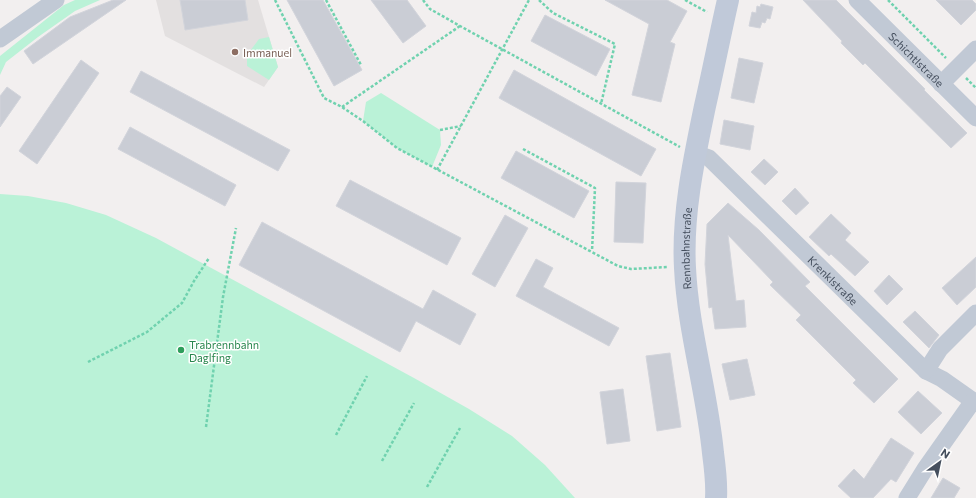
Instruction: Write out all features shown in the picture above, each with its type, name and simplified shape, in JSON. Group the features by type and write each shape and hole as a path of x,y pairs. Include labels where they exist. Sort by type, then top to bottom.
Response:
{"street":[{"path":"0,39 56,0"},
{"name":"Schichtlstraße","path":"856,0 976,118"},
{"name":"Rennbahnstraße","path":"716,498 709,415 688,306 685,266 687,206 695,153 726,10"},
{"path":"941,84 976,49"},
{"name":"Krenklstraße","path":"695,153 709,158 926,371 942,379 974,402"},
{"path":"926,371 940,349 976,313"},
{"path":"907,498 925,469 974,402"}],"path":[{"path":"275,0 324,98 342,107 363,121 397,148 618,266 631,269 685,266"},
{"path":"326,0 362,65"},
{"path":"423,0 430,10 683,149 695,153"},
{"path":"437,170 529,0"},
{"path":"539,0 552,13 615,44 601,104"},
{"path":"684,0 712,14 726,10"},
{"path":"888,0 976,88"},
{"path":"342,107 460,26"},
{"path":"440,130 461,126"},
{"path":"523,149 595,188 592,251"},
{"path":"206,428 223,297 236,228"},
{"path":"88,362 147,332 182,303 209,258"},
{"path":"336,435 367,376"},
{"path":"382,461 414,403"},
{"path":"427,487 460,428"}],"shaded area":[{"name":"Immanuel","path":"156,0 258,0 278,67 264,87 165,36"}],"green space":[{"path":"75,0 100,0 75,11 38,37 6,62 0,75 0,56 64,5"},
{"path":"269,37 278,67 269,80 247,66 247,55 259,39"},
{"path":"381,93 440,130 441,145 432,167 397,148 363,121 366,102"},
{"name":"Trabrennbahn Daglfing","path":"0,194 28,196 66,203 106,215 156,238 469,409 512,436 545,465 575,498 0,498"}],"building":[{"path":"113,0 126,0 33,64 24,51 70,17"},
{"name":"Immanuel","path":"180,0 245,0 248,20 185,30"},
{"path":"287,0 323,0 362,70 334,86"},
{"path":"371,0 407,0 426,26 403,43"},
{"path":"605,0 667,0 687,11 670,42 675,44 661,102 632,95 649,24"},
{"path":"803,0 836,0 967,133 951,148 865,63 863,65 841,43 842,41"},
{"path":"936,0 972,0 976,4 976,10 961,25"},
{"path":"761,4 773,7 770,19 767,18 765,23 762,22 760,28 749,26 752,12 756,13 757,6 760,7"},
{"path":"545,15 610,49 596,76 531,41"},
{"path":"739,58 763,63 754,103 731,98"},
{"path":"81,60 99,73 37,164 19,151"},
{"path":"514,70 656,149 641,176 499,98"},
{"path":"141,71 290,150 278,171 130,92"},
{"path":"7,87 21,97 0,127 0,96"},
{"path":"724,120 754,126 750,150 720,144"},
{"path":"130,127 236,185 225,206 118,149"},
{"path":"516,151 589,191 574,218 501,178"},
{"path":"764,159 778,172 765,185 751,172"},
{"path":"350,180 461,238 447,265 336,206"},
{"path":"616,182 646,183 643,243 614,242"},
{"path":"795,188 809,203 796,215 782,201"},
{"path":"728,203 759,230 810,282 805,286 898,379 874,403 853,383 856,380 796,320 801,315 770,285 773,282 728,235 736,301 744,300 746,327 715,329 712,307 709,308 705,264 707,224"},
{"path":"831,214 851,233 845,240 869,262 855,276 831,254 829,256 809,237"},
{"path":"505,215 528,228 495,287 472,274"},
{"path":"262,222 423,309 433,290 476,314 460,345 416,321 400,352 239,265"},
{"path":"976,257 976,287 957,305 942,288"},
{"path":"536,259 553,268 543,287 619,328 609,346 516,296"},
{"path":"889,275 903,289 887,305 874,291"},
{"path":"915,311 939,335 929,348 903,322"},
{"path":"670,353 681,427 657,431 646,356"},
{"path":"747,359 755,395 730,400 722,364"},
{"path":"623,389 630,441 607,444 600,392"},
{"path":"918,391 942,413 921,434 898,412"},
{"path":"891,438 914,453 896,482 891,479 873,498 851,498 838,486 854,469 864,479"},
{"path":"943,478 960,488 954,498 931,498"}],"place":[{"name":"Immanuel","path":"235,52"},
{"name":"Trabrennbahn Daglfing","path":"181,350"}]}
